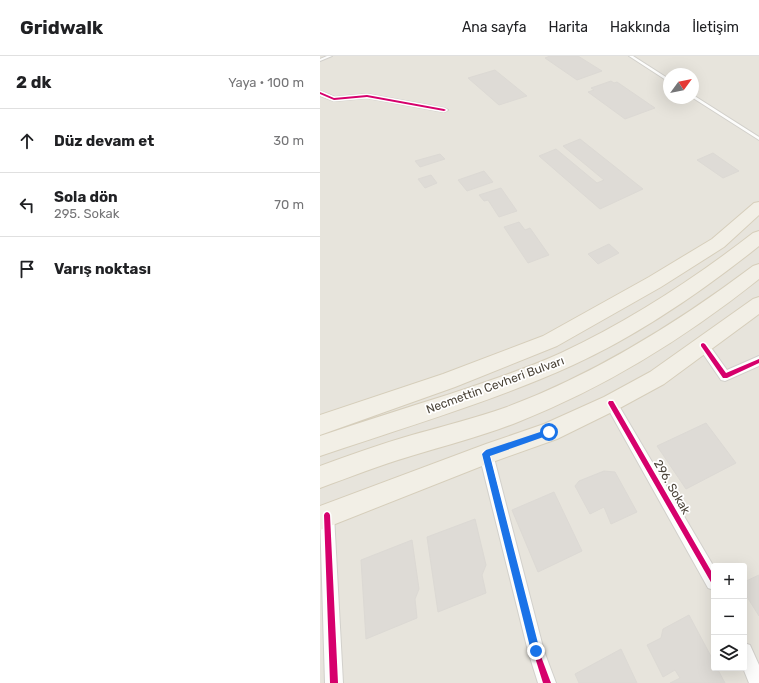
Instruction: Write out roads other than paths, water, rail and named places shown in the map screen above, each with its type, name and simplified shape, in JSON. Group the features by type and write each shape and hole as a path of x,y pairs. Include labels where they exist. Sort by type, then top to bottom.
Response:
{"main road":[{"path":"320,425 448,381 550,341 655,282 718,244 759,207"},
{"name":"Necmettin Cevheri Bulvarı","path":"320,446 503,385 567,359 616,334 674,298 721,267 759,237"},
{"path":"320,477 420,442 520,412 585,384 634,357 694,319 759,270"},
{"path":"324,517 486,454 549,432 611,403 658,378 759,304"}],"street":[{"path":"320,93 334,99 367,96 444,110"},
{"path":"703,345 725,376 759,361"},
{"name":"296. Sokak","path":"611,403 711,577"},
{"path":"486,454 536,651 547,683"},
{"path":"324,517 334,683"},
{"path":"747,658 758,683"}],"lane":[{"path":"320,60 330,56"},
{"path":"631,56 663,77"},
{"path":"699,100 759,140"}]}
